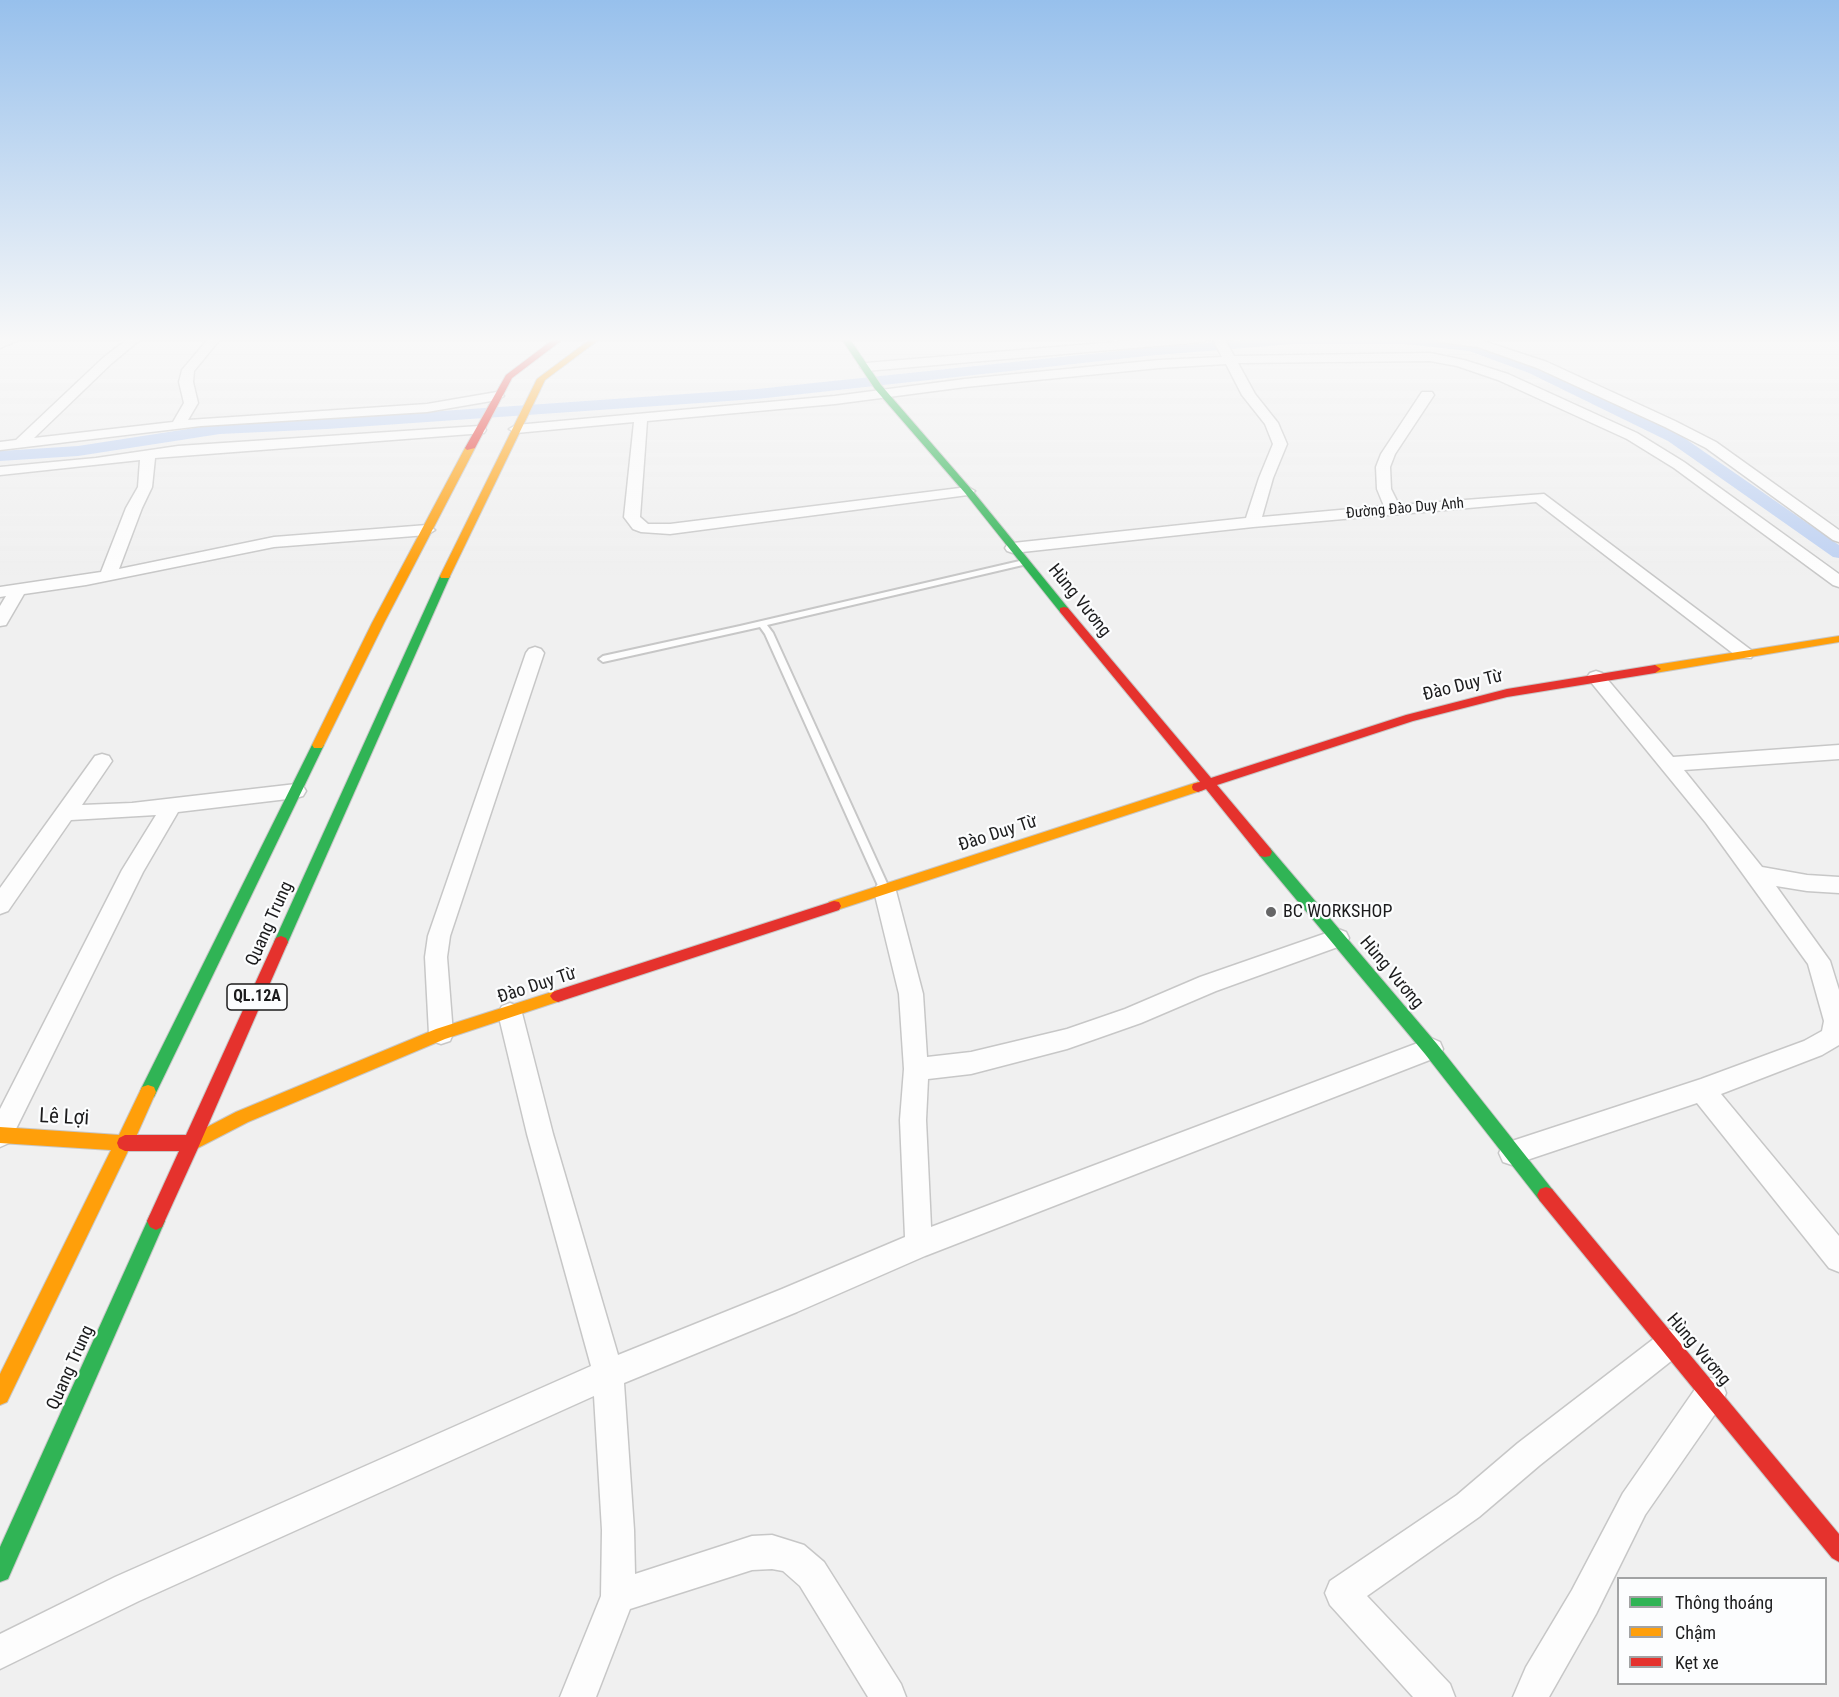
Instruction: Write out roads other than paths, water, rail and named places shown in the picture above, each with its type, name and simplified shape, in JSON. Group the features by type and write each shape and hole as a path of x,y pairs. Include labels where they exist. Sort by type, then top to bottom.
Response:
{"main road":[{"name":"QL.12A","path":"481,428 486,417"},
{"name":"QL.12A","path":"517,427 522,417"},
{"name":"Hùng Vương","path":"904,417 1431,1050 1512,1154 1712,1393 1839,1551"},
{"name":"Quang Trung","path":"0,1571 192,1143 417,623 517,427"},
{"name":"Quang Trung","path":"0,1395 297,791 384,623 427,530 481,428"},
{"name":"Đào Duy Từ","path":"192,1143 242,1117 441,1034 885,891 1207,783 1457,704 1596,677 1839,639"},
{"name":"Lê Lợi","path":"0,1135 125,1143 192,1143"}],"street":[{"path":"20,444 48,417"},
{"path":"178,424 182,417"},
{"path":"0,446 178,424 284,417"},
{"path":"517,427 638,417"},
{"path":"640,417 632,517 638,526 646,529 682,527 968,491"},
{"path":"1253,522 1266,478 1280,444 1266,417"},
{"path":"1394,511 1384,489 1383,467 1388,454 1412,417"},
{"path":"1593,417 1658,450 1839,582"},
{"path":"1655,417 1711,445 1839,537"},
{"path":"0,471 178,450 481,428"},
{"path":"108,575 134,508 145,487 148,455"},
{"name":"Đường Đào Duy Anh","path":"1013,548 1253,522 1539,497 1745,654"},
{"path":"0,592 108,575 274,542 427,530"},
{"path":"0,621 18,590"},
{"path":"441,1034 436,957 439,936 535,653"},
{"path":"1512,1154 1702,1090 1836,1038 1836,1021 1819,961 1757,874 1596,677"},
{"path":"1668,764 1839,752"},
{"path":"0,904 102,761"},
{"path":"67,813 171,806 297,791"},
{"path":"0,1135 133,870 171,806"},
{"path":"1757,874 1808,883 1839,885"},
{"path":"885,891 911,994 916,1069 913,1120 919,1245"},
{"path":"916,1069 979,1062 1067,1039 1133,1016 1208,984 1338,938"},
{"path":"510,1013 540,1134 608,1374 618,1530 618,1596 578,1697"},
{"path":"0,1652 137,1584 608,1374 787,1302 919,1245 1431,1050"},
{"path":"1702,1090 1839,1258"},
{"path":"1437,1697 1342,1593 1468,1506 1529,1454 1670,1344"},
{"path":"1532,1697 1538,1680 1584,1602 1634,1504 1712,1393"},
{"path":"618,1596 752,1553 772,1552 792,1557 812,1574 888,1697"}],"lane":[{"path":"603,658 762,624 1024,562"},
{"path":"762,624 769,633 885,891"}],"waterway":[{"path":"0,456 78,451 220,429 425,417"},
{"path":"1631,417 1674,438 1839,553"}],"place":[{"name":"BC WORKSHOP","path":"1271,912"}]}
